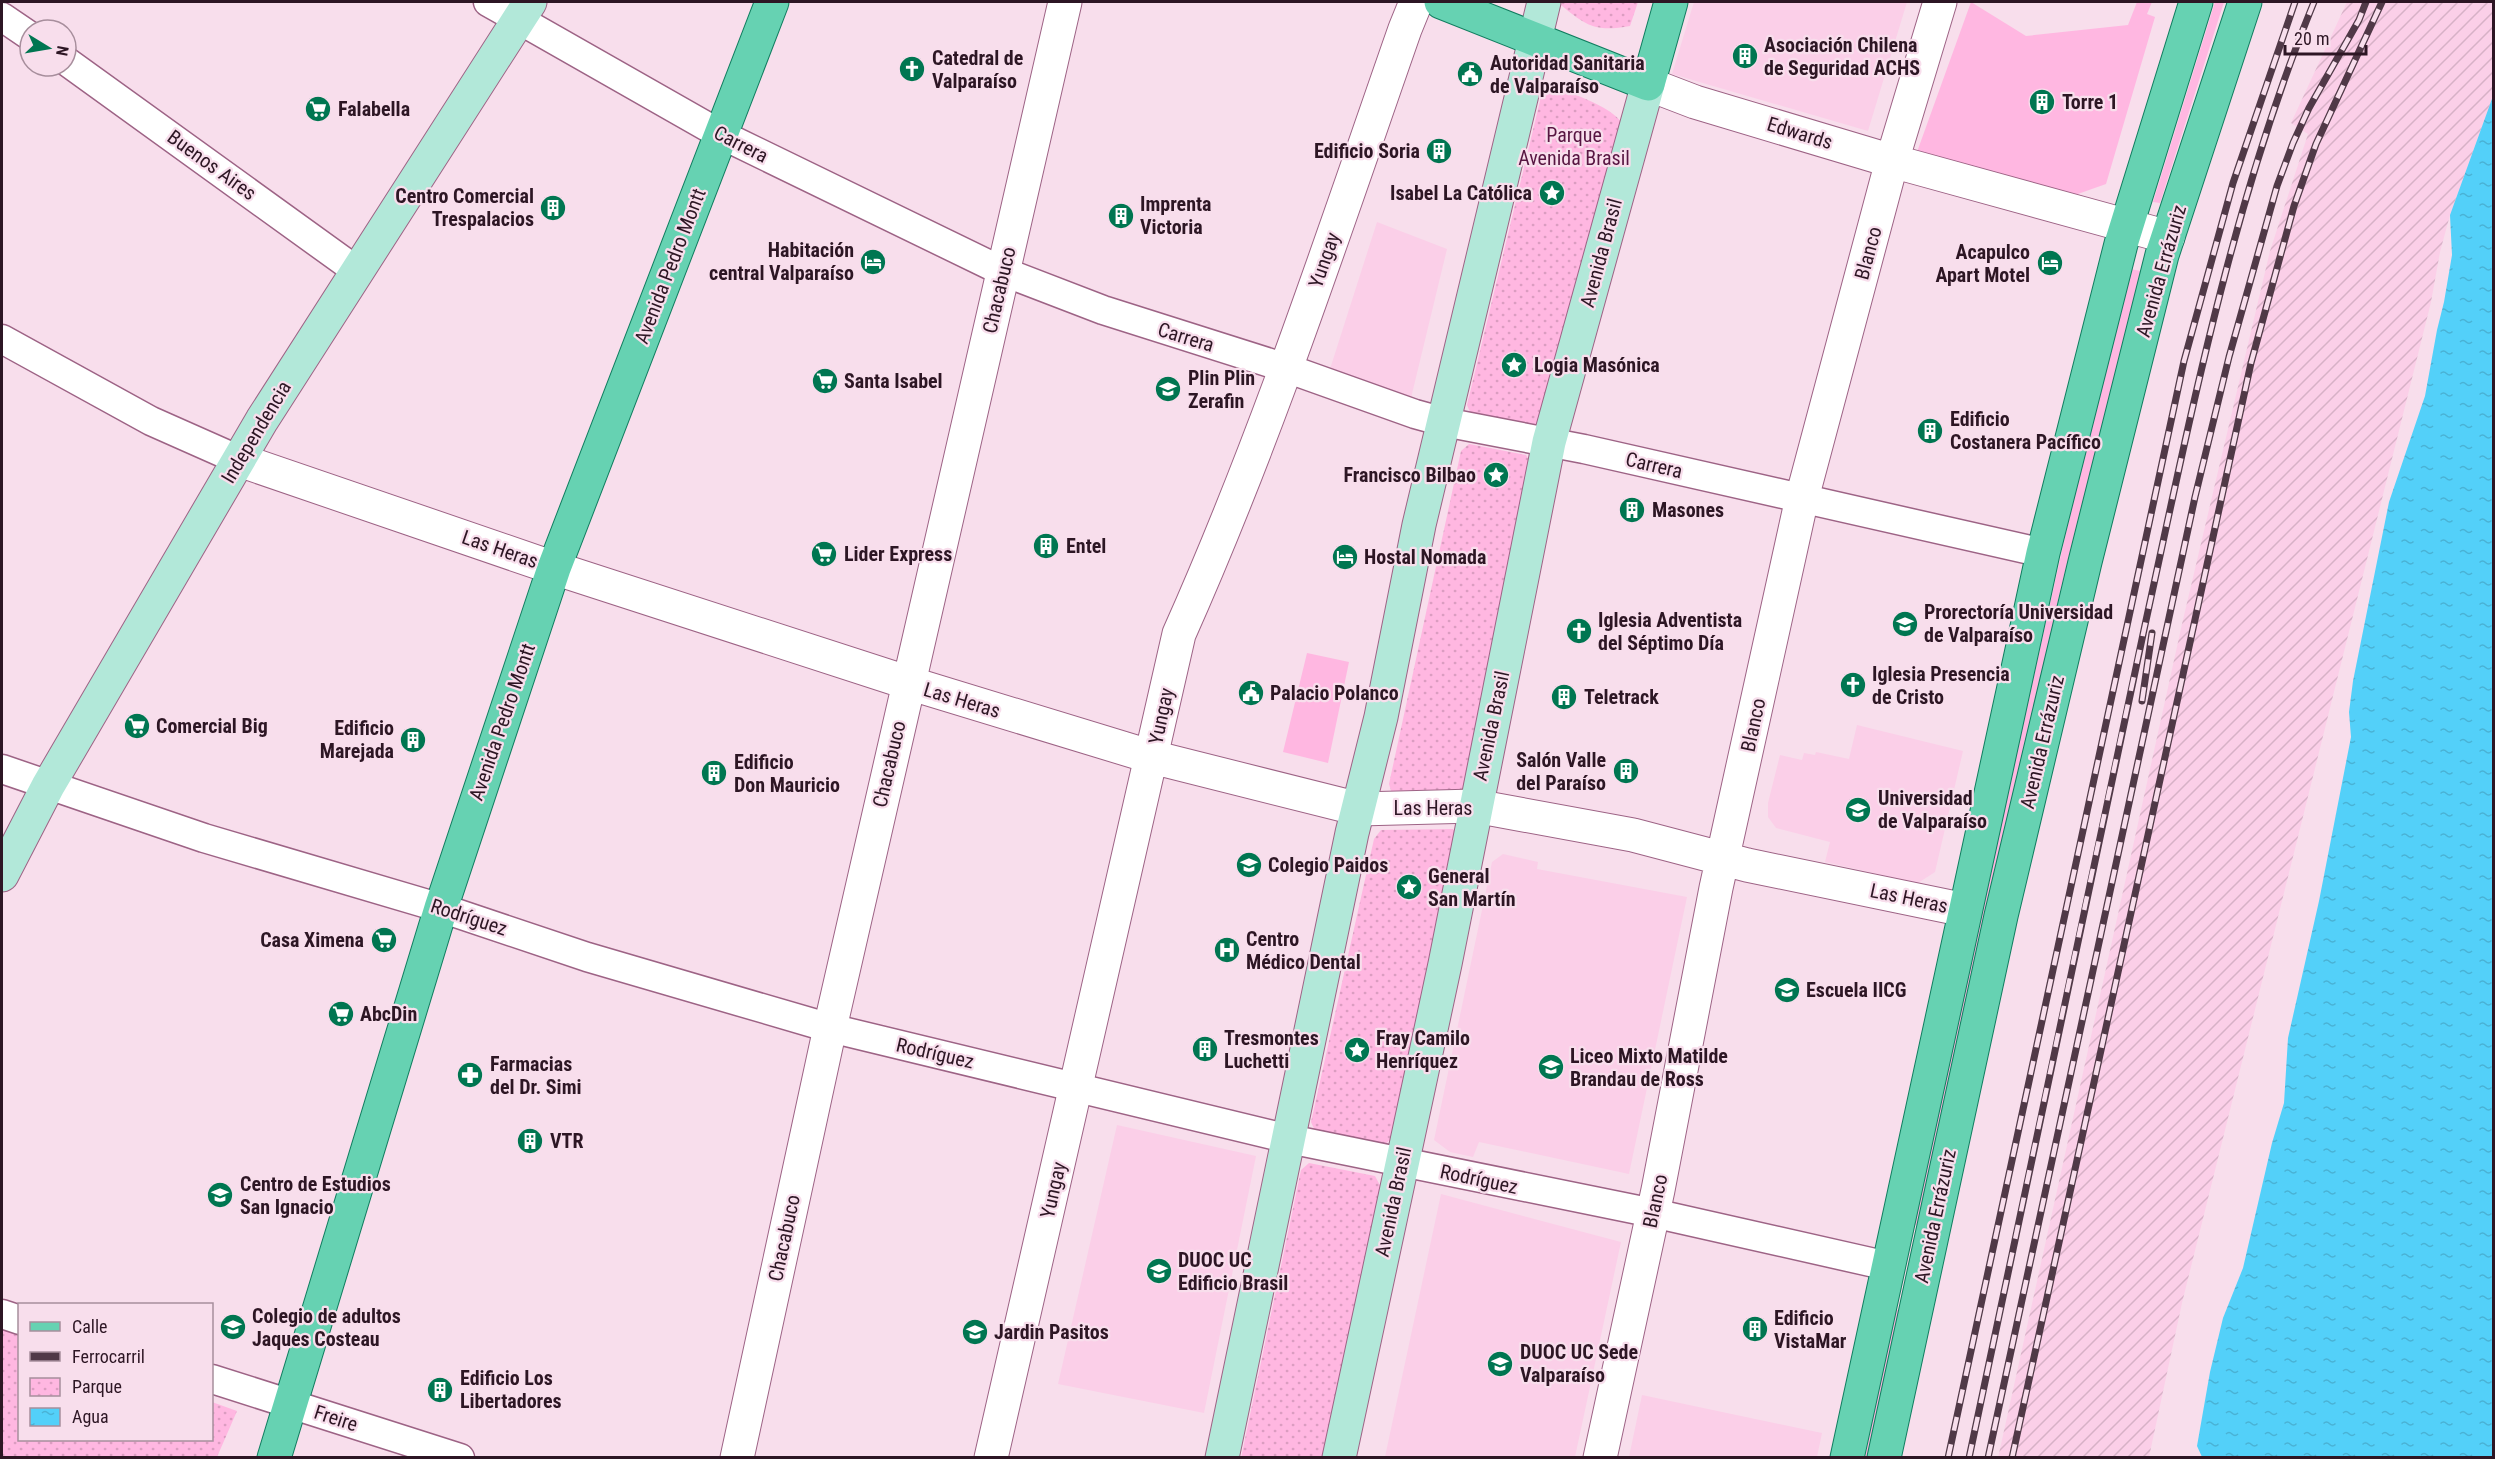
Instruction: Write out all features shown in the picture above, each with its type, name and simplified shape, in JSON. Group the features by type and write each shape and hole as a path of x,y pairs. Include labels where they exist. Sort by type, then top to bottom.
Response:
{"main road":[{"name":"Avenida Pedro Montt","path":"274,1458 441,908 554,568 772,2"},
{"name":"Edwards","path":"1441,2 1648,84"},
{"path":"1222,1458 1352,833 1381,717 1419,525 1544,2"},
{"name":"Avenida Brasil","path":"1339,1458 1445,964 1549,442 1671,2"},
{"name":"Avenida Errázuriz","path":"1847,1458 2043,553 2126,226 2196,2"},
{"name":"Avenida Errázuriz","path":"1884,1458 2001,916 2085,562 2168,237 2245,2"},
{"name":"Independencia","path":"2,875 48,786 239,460 524,10"}],"street":[{"name":"Carrera","path":"488,2 524,10 720,134 1004,272 1153,327 1286,368 1415,414 1444,422 1549,442 2043,553"},
{"name":"Chacabuco","path":"737,1458 830,1028 1065,2"},
{"name":"Yungay","path":"990,1458 1077,1087 1179,634 1217,549 1286,368 1416,2"},
{"name":"Blanco","path":"1600,1458 1653,1213 1723,859 1802,498 1892,161 1940,2"},
{"path":"2,17 18,28"},
{"name":"Buenos Aires","path":"78,70 357,271"},
{"name":"Edwards","path":"1648,84 1695,102 1892,161 2168,237"},
{"name":"Las Heras","path":"2,339 151,421 239,460 554,568 909,683 1152,757 1359,809 1475,806 1633,835 1723,859 1965,910"},
{"name":"Rodríguez","path":"2,769 204,838 441,908 588,957 830,1028 1289,1139 1653,1213 1888,1266"},
{"path":"2,1314 18,1319"},
{"name":"Freire","path":"213,1379 460,1458"}],"shaded area":[{"path":"1694,2 1907,2 1868,131 1672,74"},
{"path":"2347,2 2493,2 2493,96 2450,215 2440,252 2431,302 2182,1303 2149,1457 1998,1458 2182,624 2270,251 2308,134 2291,123"},
{"path":"1377,222 1447,249 1411,398 1330,369"},
{"name":"Universidad de Valparaíso","path":"1857,725 1963,751 1935,872 1918,883 1825,862 1830,842 1776,828 1768,817 1768,803 1780,755 1802,760 1804,753 1815,755 1816,752 1849,759"},
{"name":"Liceo Mixto Matilde Brandau de Ross","path":"1503,854 1538,862 1537,869 1687,897 1629,1174 1479,1142 1473,1157 1450,1152 1434,1140 1492,862"},
{"name":"DUOC UC Edificio Brasil","path":"1117,1125 1256,1156 1204,1413 1058,1384"},
{"name":"DUOC UC Sede Valparaíso","path":"1441,1194 1621,1242 1575,1457 1385,1457"},
{"path":"1642,1395 1822,1433 1817,1457 1629,1457"}],"green space":[{"path":"1562,2 1638,2 1630,26 1601,28 1578,18 1561,5"},
{"path":"1971,2 2026,36 2128,25 2137,2 2152,2 2147,14 2155,17 2106,184 2072,196 1917,152"},
{"path":"2215,2 2224,2 2160,203 2153,202"},
{"name":"Parque Avenida Brasil","path":"1544,84 1598,105 1609,111 1624,125 1539,425 1472,417 1467,405"},
{"path":"2130,269 2141,271 2061,587 1922,1227 1909,1223 2074,497"},
{"path":"1469,444 1526,455 1536,471 1468,787 1459,797 1392,794 1389,784 1461,451"},
{"path":"1307,653 1349,662 1328,763 1283,752"},
{"path":"1453,829 1459,838 1395,1134 1385,1145 1315,1131 1311,1122 1374,839 1381,830"},
{"path":"1309,1163 1375,1176 1383,1191 1324,1457 1241,1458 1301,1170"},
{"path":"1895,1309 1904,1312 1874,1457 1865,1458"},
{"path":"2,1329 18,1335 18,1441 213,1441 213,1402 237,1411 217,1457 2,1457"}],"water":[{"path":"2493,96 2493,1457 2202,1457 2197,1446 2210,1372 2223,1318 2243,1268 2272,1143 2284,1103 2288,1038 2319,901 2351,737 2349,712 2353,681 2389,502 2425,396 2444,302 2452,255 2450,215"}],"railway":[{"path":"1948,1458 2184,361 2233,183 2295,2"},
{"path":"1969,1458 2197,388 2259,154 2314,2"},
{"path":"1988,1458 2195,497 2229,357 2277,186 2293,143 2309,108 2359,20 2366,2"},
{"path":"2012,1458 2251,363 2294,206 2316,144 2382,2"},
{"path":"2142,701 2152,633"}],"place":[{"name":"Asociación Chilena de Seguridad ACHS","path":"1745,56"},
{"name":"Catedral de Valparaíso","path":"912,69"},
{"name":"Autoridad Sanitaria de Valparaíso","path":"1470,74"},
{"name":"Torre 1","path":"2042,102"},
{"name":"Falabella","path":"318,109"},
{"name":"Edificio Soria","path":"1439,151"},
{"name":"Isabel La Católica","path":"1552,193"},
{"name":"Centro Comercial Trespalacios","path":"553,208"},
{"name":"Imprenta Victoria","path":"1121,216"},
{"name":"Habitación central Valparaíso","path":"873,262"},
{"name":"Acapulco Apart Motel","path":"2050,263"},
{"name":"Logia Masónica","path":"1514,365"},
{"name":"Santa Isabel","path":"825,381"},
{"name":"Plin Plin Zerafin","path":"1168,389"},
{"name":"Edificio Costanera Pacífico","path":"1930,431"},
{"name":"Francisco Bilbao","path":"1496,475"},
{"name":"Masones","path":"1632,510"},
{"name":"Entel","path":"1046,546"},
{"name":"Lider Express","path":"824,554"},
{"name":"Hostal Nomada","path":"1345,557"},
{"name":"Prorectoría Universidad de Valparaíso","path":"1905,624"},
{"name":"Iglesia Adventista del Séptimo Día","path":"1579,631"},
{"name":"Iglesia Presencia de Cristo","path":"1853,685"},
{"name":"Palacio Polanco","path":"1251,693"},
{"name":"Teletrack","path":"1564,697"},
{"name":"Comercial Big","path":"137,726"},
{"name":"Edificio Marejada","path":"413,740"},
{"name":"Salón Valle del Paraíso","path":"1626,771"},
{"name":"Edificio Don Mauricio","path":"714,773"},
{"name":"Universidad de Valparaíso","path":"1858,810"},
{"name":"Colegio Paidos","path":"1249,865"},
{"name":"General San Martín","path":"1409,887"},
{"name":"Casa Ximena","path":"384,940"},
{"name":"Centro Médico Dental","path":"1227,950"},
{"name":"Escuela IICG","path":"1787,990"},
{"name":"AbcDin","path":"341,1014"},
{"name":"Tresmontes Luchetti","path":"1205,1049"},
{"name":"Fray Camilo Henríquez","path":"1357,1050"},
{"name":"Liceo Mixto Matilde Brandau de Ross","path":"1551,1067"},
{"name":"Farmacias del Dr. Simi","path":"470,1075"},
{"name":"VTR","path":"530,1141"},
{"name":"Centro de Estudios San Ignacio","path":"220,1195"},
{"name":"DUOC UC Edificio Brasil","path":"1159,1271"},
{"name":"Colegio de adultos Jaques Costeau","path":"233,1327"},
{"name":"Edificio VistaMar","path":"1755,1329"},
{"name":"Jardin Pasitos","path":"975,1332"},
{"name":"DUOC UC Sede Valparaíso","path":"1500,1364"},
{"name":"Edificio Los Libertadores","path":"440,1390"}]}
